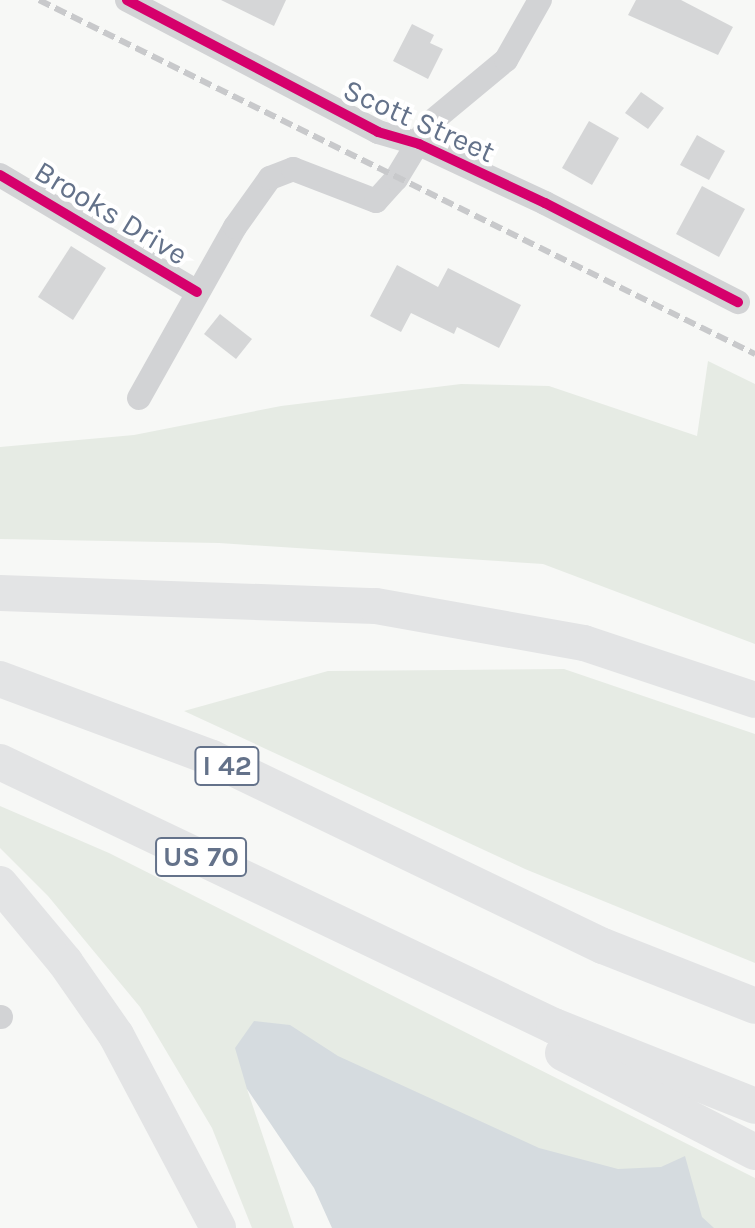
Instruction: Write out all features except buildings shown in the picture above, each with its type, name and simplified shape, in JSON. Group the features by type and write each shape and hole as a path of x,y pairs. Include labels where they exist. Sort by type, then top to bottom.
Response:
{"highway":[{"path":"0,593 376,606 584,643 755,700"},
{"name":"I 42","path":"0,679 212,758 603,946 755,1006"},
{"name":"US 70","path":"0,762 401,955 632,1060 755,1106"},
{"path":"0,884 65,962 116,1035 218,1228"},
{"path":"401,955 574,1060 755,1152"}],"street":[{"name":"Scott Street","path":"127,0 378,132 419,144 738,302"},
{"path":"139,398 229,238 276,173 306,172 376,201 419,144 430,123 506,60 540,0"},
{"name":"Brooks Drive","path":"0,175 197,292"}],"shaded area":[{"path":"708,361 755,384 755,644 543,564 219,543 0,539 0,447 134,435 281,406 461,384 549,386 697,436"},
{"path":"564,669 755,734 755,963 525,869 184,711 328,671"},
{"path":"0,806 109,853 755,1178 755,1228 679,1228 255,1053 247,1089 294,1228 252,1228 212,1128 140,1007 48,896 0,848"},
{"path":"254,1021 290,1025 338,1056 539,1148 618,1169 661,1167 685,1156 702,1217 714,1228 332,1228 314,1188 247,1089 235,1048"}],"railway":[{"path":"39,0 755,354"}],"cycle path":[{"path":"127,0 378,132 419,144 545,203 738,302"},
{"path":"0,175 197,292"}]}
